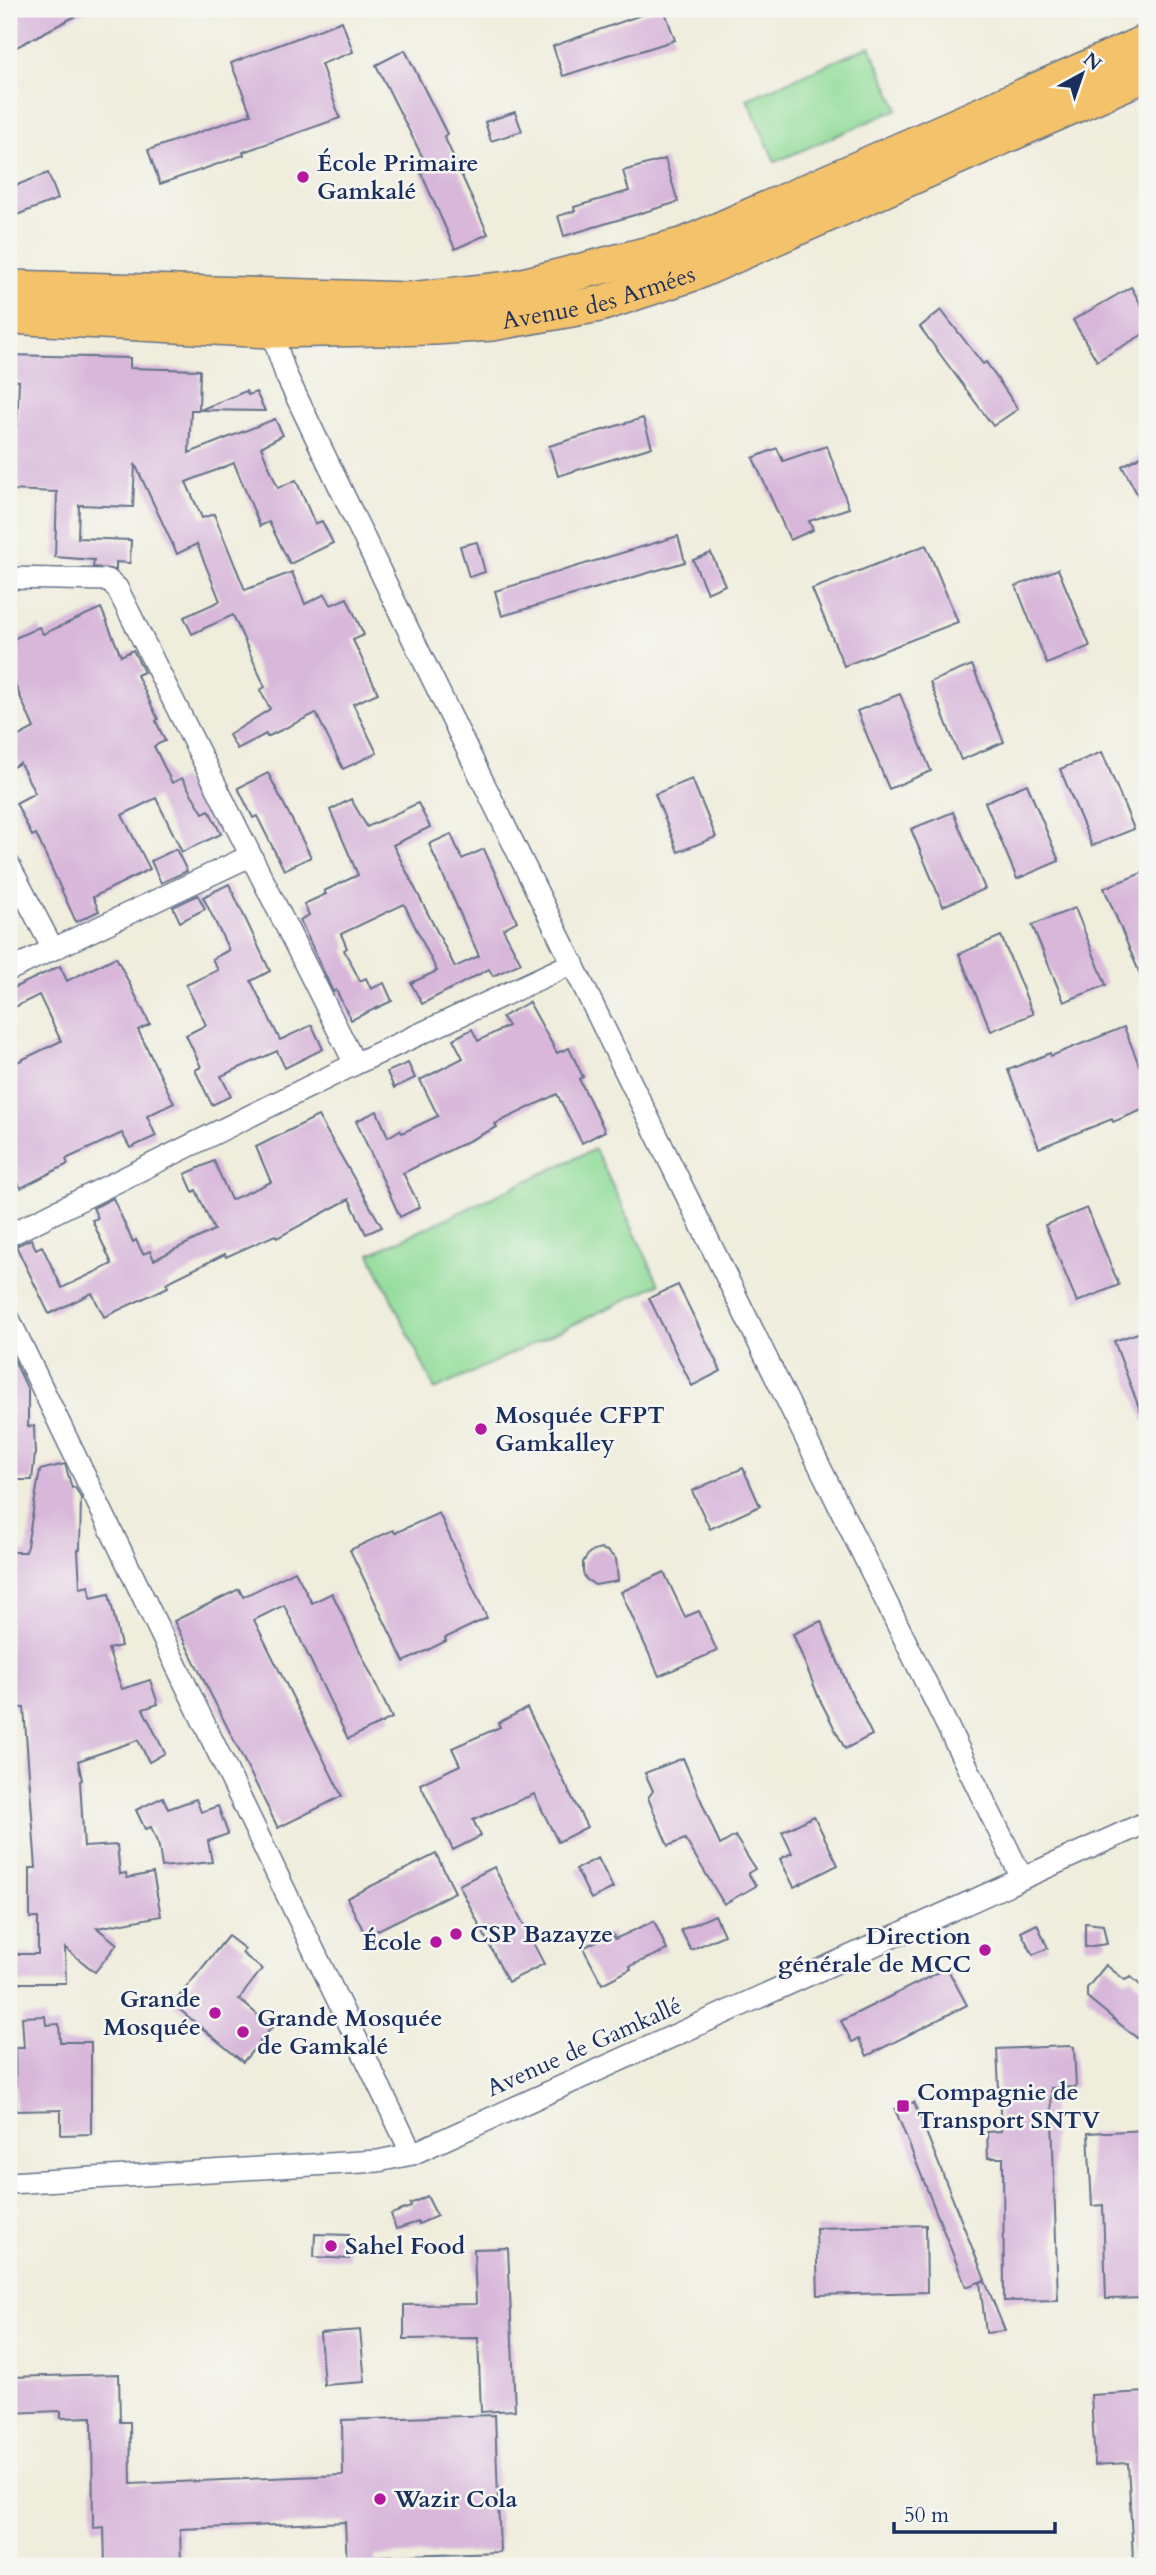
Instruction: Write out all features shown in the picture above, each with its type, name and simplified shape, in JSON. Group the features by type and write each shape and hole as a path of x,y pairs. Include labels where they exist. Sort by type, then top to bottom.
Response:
{"highway":[{"name":"Avenue des Armées","path":"9,316 266,313 511,289 685,246 1147,42"},
{"name":"Avenue des Armées","path":"9,288 435,327 492,323 600,304 694,273 1147,73"}],"street":[{"path":"266,313 286,375 303,412 1022,1878"},
{"path":"9,578 108,580 113,583 355,1064"},
{"path":"9,971 250,856"},
{"path":"9,865 52,949"},
{"path":"9,1235 355,1064 573,963"},
{"path":"9,1319 18,1361 412,2154"},
{"name":"Avenue de Gamkallé","path":"9,2183 378,2161 412,2154 1147,1822"}],"green space":[{"path":"870,46 898,109 775,162 747,99"},
{"path":"595,1149 659,1284 435,1390 370,1254"}],"building":[{"path":"19,9 89,9 9,51 9,14"},
{"path":"664,9 675,40 563,76 553,46"},
{"path":"342,21 353,52 321,64 340,118 160,184 148,150 251,114 231,63"},
{"path":"405,50 447,134 444,136 488,234 455,249 421,173 429,170 376,65"},
{"path":"515,112 522,131 491,141 485,122"},
{"path":"665,159 678,202 564,236 558,216 575,211 574,207 629,191 623,171"},
{"path":"48,173 58,199 9,218 9,188"},
{"path":"1131,287 1147,315 1147,332 1097,361 1073,320"},
{"path":"941,310 983,364 986,362 1018,409 993,426 920,327"},
{"path":"9,355 130,358 130,368 200,370 199,410 191,410 189,453 275,419 283,435 261,447 278,488 296,480 315,524 322,521 333,543 290,564 269,522 260,526 234,463 186,482 202,518 214,514 245,590 292,572 305,604 325,594 331,605 347,598 364,635 353,640 378,693 353,704 377,753 343,769 316,713 237,749 229,735 270,709 260,690 265,687 233,615 192,634 184,617 220,601 197,544 177,554 135,464 133,507 79,505 78,538 131,540 130,563 116,562 116,570 93,567 94,560 55,557 57,492 9,490 9,424 17,425 19,381 9,380"},
{"path":"246,391 248,395 256,392 265,411 200,410"},
{"path":"643,418 652,447 558,476 549,446"},
{"path":"827,446 849,508 809,521 813,530 790,540 753,458 777,448 783,461"},
{"path":"1147,453 1147,512 1122,466"},
{"path":"678,536 685,562 502,616 495,591"},
{"path":"477,542 485,572 469,577 460,546"},
{"path":"926,545 958,622 844,666 812,589"},
{"path":"711,553 725,585 707,593 693,560"},
{"path":"1058,569 1090,646 1047,664 1016,586"},
{"path":"101,608 121,656 133,650 144,672 137,675 158,719 156,721 165,741 154,746 172,783 182,778 203,813 209,810 221,834 182,852 156,798 122,815 150,869 93,897 99,911 76,922 36,834 32,836 16,803 35,793 20,763 9,769 9,741 34,728 9,671 9,641 39,627 43,634"},
{"path":"972,665 1004,742 961,760 930,682"},
{"path":"900,694 931,771 889,789 857,711"},
{"path":"1102,752 1134,829 1092,846 1060,769"},
{"path":"268,773 311,857 284,870 257,816 253,818 238,788"},
{"path":"692,779 716,837 678,852 655,794"},
{"path":"1027,784 1059,861 1017,879 985,802"},
{"path":"351,799 367,827 418,803 430,827 393,845 455,967 479,956 429,844 451,834 462,859 484,849 517,921 503,929 521,963 493,976 489,969 422,1004 411,983 437,971 404,904 341,934 347,948 344,950 360,981 366,978 371,989 384,983 392,1001 351,1020 336,990 333,992 300,920 309,915 304,904 358,875 330,810"},
{"path":"953,812 985,889 943,906 911,829"},
{"path":"176,849 187,871 161,883 151,861"},
{"path":"1147,871 1147,991 1104,888"},
{"path":"229,884 270,971 251,981 280,1040 312,1025 323,1049 285,1068 277,1051 221,1076 231,1096 212,1105 195,1070 201,1067 186,1035 206,1025 186,985 218,970 212,959 229,950 203,897"},
{"path":"198,895 205,909 180,922 173,907"},
{"path":"1075,908 1106,985 1064,1002 1032,925"},
{"path":"1001,936 1033,1014 991,1031 959,954"},
{"path":"116,957 150,1024 138,1030 174,1103 147,1116 156,1136 130,1148 122,1133 66,1159 68,1164 21,1188 16,1179 9,1182 9,1069 16,1065 15,1063 61,1041 39,995 9,1010 9,990 60,966 67,981"},
{"path":"529,1002 557,1053 569,1048 583,1077 579,1079 605,1131 582,1143 557,1094 403,1173 420,1207 400,1217 356,1121 377,1111 388,1137 438,1116 420,1080 463,1058 453,1039 472,1029 478,1041 508,1026 502,1017"},
{"path":"1124,1027 1147,1085 1147,1108 1039,1148 1008,1070"},
{"path":"408,1063 415,1078 394,1088 387,1072"},
{"path":"318,1116 382,1227 366,1234 349,1199 277,1238 275,1235 226,1257 225,1254 166,1283 168,1287 104,1317 92,1293 49,1314 16,1246 31,1239 36,1249 42,1246 62,1288 112,1264 92,1220 98,1218 93,1208 113,1198 133,1242 136,1240 143,1254 150,1251 154,1260 214,1230 196,1190 193,1192 185,1174 214,1161 231,1200 271,1182 256,1147"},
{"path":"1087,1208 1119,1285 1077,1302 1045,1225"},
{"path":"678,1285 721,1371 692,1386 649,1298"},
{"path":"1147,1330 1147,1420 1144,1421 1114,1341"},
{"path":"9,1349 28,1390 28,1427 34,1426 32,1480 9,1480"},
{"path":"65,1464 72,1488 75,1487 81,1498 78,1550 80,1588 89,1586 91,1598 109,1594 121,1646 108,1649 122,1689 150,1680 158,1704 143,1709 165,1753 149,1762 138,1740 78,1761 82,1780 84,1847 117,1845 120,1874 126,1873 127,1878 153,1873 161,1916 97,1928 117,1944 95,1972 65,1948 66,1983 9,1983 9,1954 38,1954 38,1918 30,1918 30,1868 36,1868 24,1708 9,1707 10,1552 26,1552 40,1470"},
{"path":"743,1468 760,1506 710,1529 692,1491"},
{"path":"439,1513 487,1618 404,1662 350,1550"},
{"path":"601,1549 616,1559 618,1581 595,1585 586,1579 583,1562 590,1552"},
{"path":"295,1571 312,1603 332,1593 392,1718 348,1739 284,1605 254,1620 342,1796 278,1828 174,1621 239,1589 243,1597"},
{"path":"664,1572 685,1617 699,1611 717,1651 659,1676 621,1592"},
{"path":"821,1621 872,1735 845,1749 819,1698 793,1634"},
{"path":"527,1708 587,1827 558,1842 534,1794 473,1820 481,1836 453,1850 420,1784 460,1765 452,1748 500,1727 498,1723"},
{"path":"683,1758 720,1845 735,1836 755,1869 748,1873 756,1886 724,1904 685,1839 668,1846 648,1798 653,1791 645,1773"},
{"path":"163,1797 168,1809 196,1799 201,1812 218,1806 228,1834 208,1841 212,1862 162,1867 159,1847 151,1827 145,1829 136,1810"},
{"path":"814,1816 838,1865 794,1887 780,1859 792,1853 782,1832"},
{"path":"436,1854 455,1892 366,1936 347,1898"},
{"path":"598,1858 613,1888 591,1899 576,1869"},
{"path":"494,1867 544,1964 508,1982 459,1885"},
{"path":"715,1915 724,1935 691,1950 681,1930"},
{"path":"654,1921 667,1950 630,1966 631,1969 602,1984 583,1948 612,1933 615,1939"},
{"path":"1085,1923 1103,1925 1107,1944 1085,1947"},
{"path":"1037,1924 1048,1948 1033,1955 1021,1932"},
{"path":"228,1936 245,1949 242,1953 262,1969 239,1999 272,2027 243,2062 173,2004"},
{"path":"1106,1965 1125,1980 1131,1977 1147,1991 1147,2027 1137,2038 1087,1997 1087,1988"},
{"path":"947,1968 967,2005 867,2056 859,2039 852,2042 841,2021"},
{"path":"45,2016 46,2025 59,2024 60,2042 91,2042 91,2134 61,2135 61,2110 16,2111 15,2048 24,2048 22,2017"},
{"path":"1074,2047 1076,2087 1051,2088 1058,2300 1004,2301 1003,2158 988,2158 987,2132 1001,2131 997,2049"},
{"path":"914,2102 985,2280 966,2287 895,2109"},
{"path":"1147,2130 1147,2298 1106,2299 1103,2205 1092,2206 1088,2133"},
{"path":"427,2196 437,2216 419,2224 418,2222 396,2229 391,2214 411,2207 410,2204"},
{"path":"926,2225 927,2292 818,2295 816,2228"},
{"path":"315,2234 349,2235 349,2259 314,2257"},
{"path":"508,2248 515,2410 481,2412 478,2338 404,2339 404,2305 476,2304 474,2249"},
{"path":"985,2281 1005,2331 986,2333 980,2282"},
{"path":"360,2330 365,2382 324,2385 320,2333"},
{"path":"119,2374 120,2422 130,2422 131,2484 343,2475 342,2420 495,2415 500,2552 375,2556 375,2566 347,2566 345,2522 180,2529 181,2566 105,2566 104,2527 93,2528 92,2417 61,2418 61,2411 9,2413 9,2377"},
{"path":"1147,2392 1147,2559 1133,2559 1128,2463 1095,2465 1091,2395"}],"place":[{"name":"École Primaire Gamkalé","path":"303,177"},
{"name":"Mosquée CFPT Gamkalley","path":"481,1429"},
{"name":"CSP Bazayze","path":"456,1934"},
{"name":"École","path":"436,1942"},
{"name":"Direction générale de MCC","path":"985,1950"},
{"name":"Grande Mosquée","path":"215,2013"},
{"name":"Grande Mosquée de Gamkalé","path":"243,2032"},
{"name":"Compagnie de Transport SNTV","path":"903,2106"},
{"name":"Sahel Food","path":"331,2246"},
{"name":"Wazir Cola","path":"380,2499"}]}
